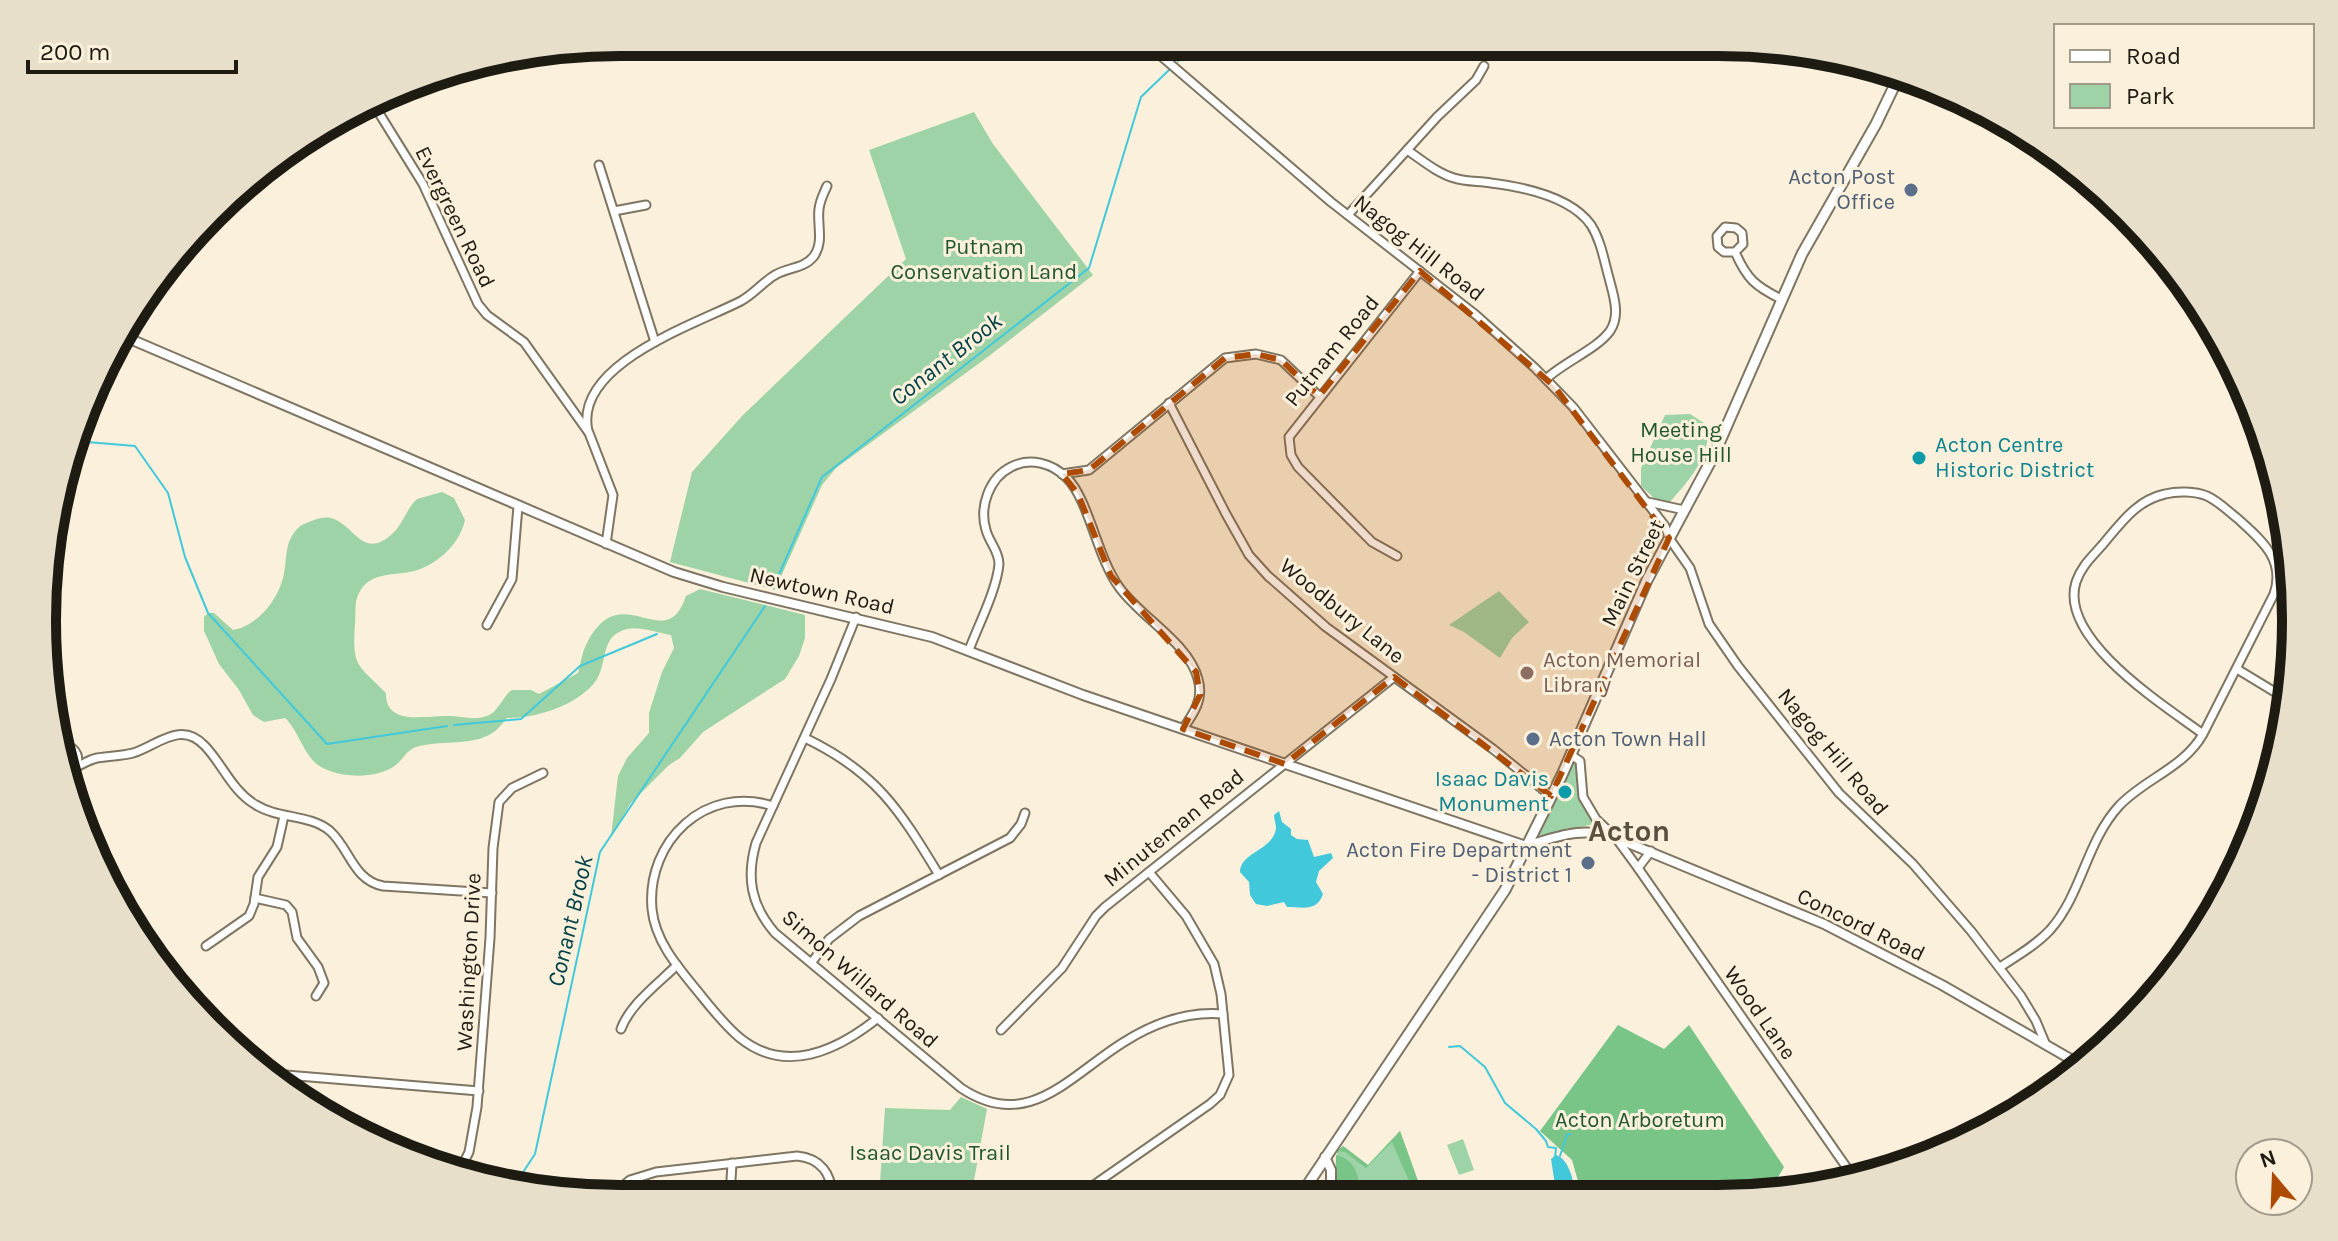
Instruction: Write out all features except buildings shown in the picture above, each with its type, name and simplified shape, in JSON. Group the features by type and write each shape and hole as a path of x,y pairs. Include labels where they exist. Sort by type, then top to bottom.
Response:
{"main road":[{"name":"Main Street","path":"1307,1185 1505,890 1571,755 1647,580 1714,455 1802,254 1878,121 1895,85"}],"street":[{"name":"Nagog Hill Road","path":"1161,56 1348,215 1476,315 1573,407 1665,526 1669,538 1690,568 1709,624 1738,666 1839,793 1913,864 2000,967 2036,1021 2046,1045"},
{"path":"1348,215 1437,117 1476,80 1484,66"},
{"name":"Evergreen Road","path":"378,111 423,184 478,304 487,315 524,342 589,433 613,495 606,544"},
{"path":"1407,150 1456,179 1515,188 1563,203 1579,212 1593,230 1612,290 1616,312 1614,322 1603,338 1546,379"},
{"path":"599,165 655,342"},
{"path":"589,433 587,412 610,371 655,342 744,299 776,275 809,261 819,244 819,208 827,186"},
{"path":"614,211 646,205"},
{"path":"1735,252 1746,275 1760,288 1781,299"},
{"name":"Putnam Road","path":"1397,556 1372,542 1294,461 1289,437 1420,271"},
{"name":"Newtown Road","path":"131,340 606,544 706,582 932,637 1083,695 1526,846"},
{"path":"1062,474 1089,470 1225,358 1256,354 1281,360 1319,396"},
{"name":"Woodbury Lane","path":"1169,403 1205,477 1249,555 1300,607 1493,749 1551,796"},
{"path":"969,650 999,561 986,531 986,499 1000,474 1028,461 1042,462 1062,474 1078,494 1111,576 1129,601 1186,656 1196,672 1200,695 1196,711 1183,729"},
{"path":"2000,967 2042,937 2057,920 2099,833 2119,806 2180,761 2203,734 2278,582 2275,560 2268,547 2223,507 2207,496 2183,492 2163,494 2141,503 2083,566 2075,584 2074,602 2089,636 2109,661 2203,734"},
{"path":"1648,502 1684,510"},
{"path":"487,625 512,579 518,506"},
{"name":"Simon Willard Road","path":"856,617 751,863 753,896 759,911 775,933 961,1088 982,1100 1003,1106 1028,1103 1048,1095 1126,1040 1163,1022 1204,1013 1223,1014"},
{"path":"2237,669 2277,693"},
{"name":"Minuteman Road","path":"1001,1030 1062,968 1096,916 1394,677"},
{"path":"75,767 95,759 130,754 162,738 186,734 205,746 245,797 264,810 316,823 327,829 336,837 359,873 376,885 492,893"},
{"path":"805,738 835,752 884,792 904,816 939,875"},
{"path":"71,748 82,756 95,759"},
{"path":"74,749 78,761 74,765"},
{"name":"Concord Road","path":"1571,755 1580,761 1581,790 1587,806 1616,838"},
{"name":"Washington Drive","path":"464,1163 469,1152 479,1091 494,838 500,799 512,788 543,773"},
{"path":"773,806 745,801 718,805 685,824 662,852 655,871 652,909 661,941 677,965 739,1037 774,1055 797,1057 824,1052 878,1018"},
{"path":"812,962 829,939 845,926 1010,838 1025,813"},
{"path":"206,946 245,920 251,911 258,877 277,847 284,816"},
{"name":"Concord Road","path":"1526,846 1580,830 1616,838 1651,851 1824,924 1942,985 2072,1060"},
{"name":"Wood Lane","path":"1616,838 1848,1170"},
{"path":"1638,868 1651,851"},
{"path":"1093,1185 1220,1095 1229,1075 1214,964 1199,935 1149,872"},
{"path":"255,898 286,905 292,912 297,938 322,975 324,983 316,996"},
{"path":"621,1029 645,996 677,965"},
{"path":"287,1075 479,1091"},
{"path":"624,1185 642,1176 797,1156 813,1159 826,1171 831,1185"},
{"path":"1325,1157 1331,1170 1331,1185"},
{"path":"731,1185 732,1163"}],"highlighted area":[{"path":"1420,271 1554,386 1669,538 1551,796 1394,677 1285,764 1183,729 1200,695 1196,672 1111,576 1078,494 1062,474 1089,470 1225,358 1256,354 1281,360 1319,396"}],"green space":[{"name":"Putnam Conservation Land","path":"974,112 993,144 1093,275 836,468 822,485 775,590 670,562 692,472 742,416 906,259 869,150"},
{"name":"Meeting House Hill","path":"1690,414 1710,427 1701,460 1669,503 1655,499 1641,486 1641,468 1665,415"},
{"path":"442,492 454,498 465,520 453,545 439,559 423,568 369,581 356,600 354,649 358,664 386,693 392,711 400,715 475,718 494,711 512,690 531,690 539,694 578,673 587,643 600,624 614,616 628,615 667,620 677,613 686,596 700,589 805,615 805,638 799,656 785,679 703,732 630,804 611,837 618,776 627,758 649,733 649,713 662,672 674,648 671,635 637,628 618,632 609,643 600,672 590,688 557,708 531,716 507,718 494,732 481,738 416,747 393,767 377,774 348,775 329,771 310,757 285,718 264,722 253,715 219,664 204,631 204,617 214,613 233,630 258,618 271,604 280,587 288,544 300,526 331,518 365,542 373,544 395,531 417,499"},
{"path":"1499,591 1529,622 1512,638 1500,658 1449,625"},
{"path":"1570,762 1576,764 1578,794 1594,824 1547,834 1531,843"},
{"name":"Acton Arboretum","path":"1618,1025 1664,1049 1689,1025 1784,1167 1779,1181 1754,1184 1579,1185 1572,1160 1540,1131"},
{"name":"Isaac Davis Trail","path":"961,1097 987,1109 973,1185 880,1185 885,1108 950,1110"},
{"path":"1400,1131 1419,1185 1336,1185 1337,1151 1343,1146 1368,1165"},
{"path":"1400,1131 1419,1185 1407,1185 1410,1183 1392,1142 1366,1168 1345,1152 1337,1151 1343,1146 1368,1165"},
{"path":"1463,1139 1474,1170 1459,1175 1447,1145"},
{"path":"1336,1155 1352,1164 1359,1185 1335,1185"}],"water":[{"path":"1279,811 1282,822 1291,829 1291,835 1308,840 1314,857 1331,853 1333,858 1319,871 1316,882 1323,894 1313,906 1287,907 1284,902 1267,906 1256,904 1250,895 1249,882 1240,872 1245,860 1274,835 1274,815"},
{"path":"1556,1155 1561,1157 1573,1185 1555,1185 1551,1159"}],"waterway":[{"name":"Conant Brook","path":"1178,61 1183,56"},
{"name":"Conant Brook","path":"773,588 822,477 1089,268 1141,97 1170,69"},
{"path":"85,442 135,446 168,493 185,557 208,613 327,744 447,726"},
{"name":"Conant Brook","path":"521,1176 535,1154 600,852 765,606"},
{"path":"454,725 521,719 580,666 657,634"},
{"path":"1449,1047 1460,1046 1485,1067 1505,1103 1536,1129 1548,1147 1556,1148 1555,1157"},
{"path":"1560,1156 1570,1134"}],"place":[{"name":"Acton Post Office","path":"1911,190"},
{"name":"Acton Centre Historic District","path":"1919,458"},
{"name":"Acton Memorial Library","path":"1527,673"},
{"name":"Acton Town Hall","path":"1533,739"},
{"name":"Isaac Davis Monument","path":"1565,792"},
{"name":"Acton Fire Department - District 1","path":"1588,863"}],"district":[{"name":"Acton","path":"1629,831"}]}
